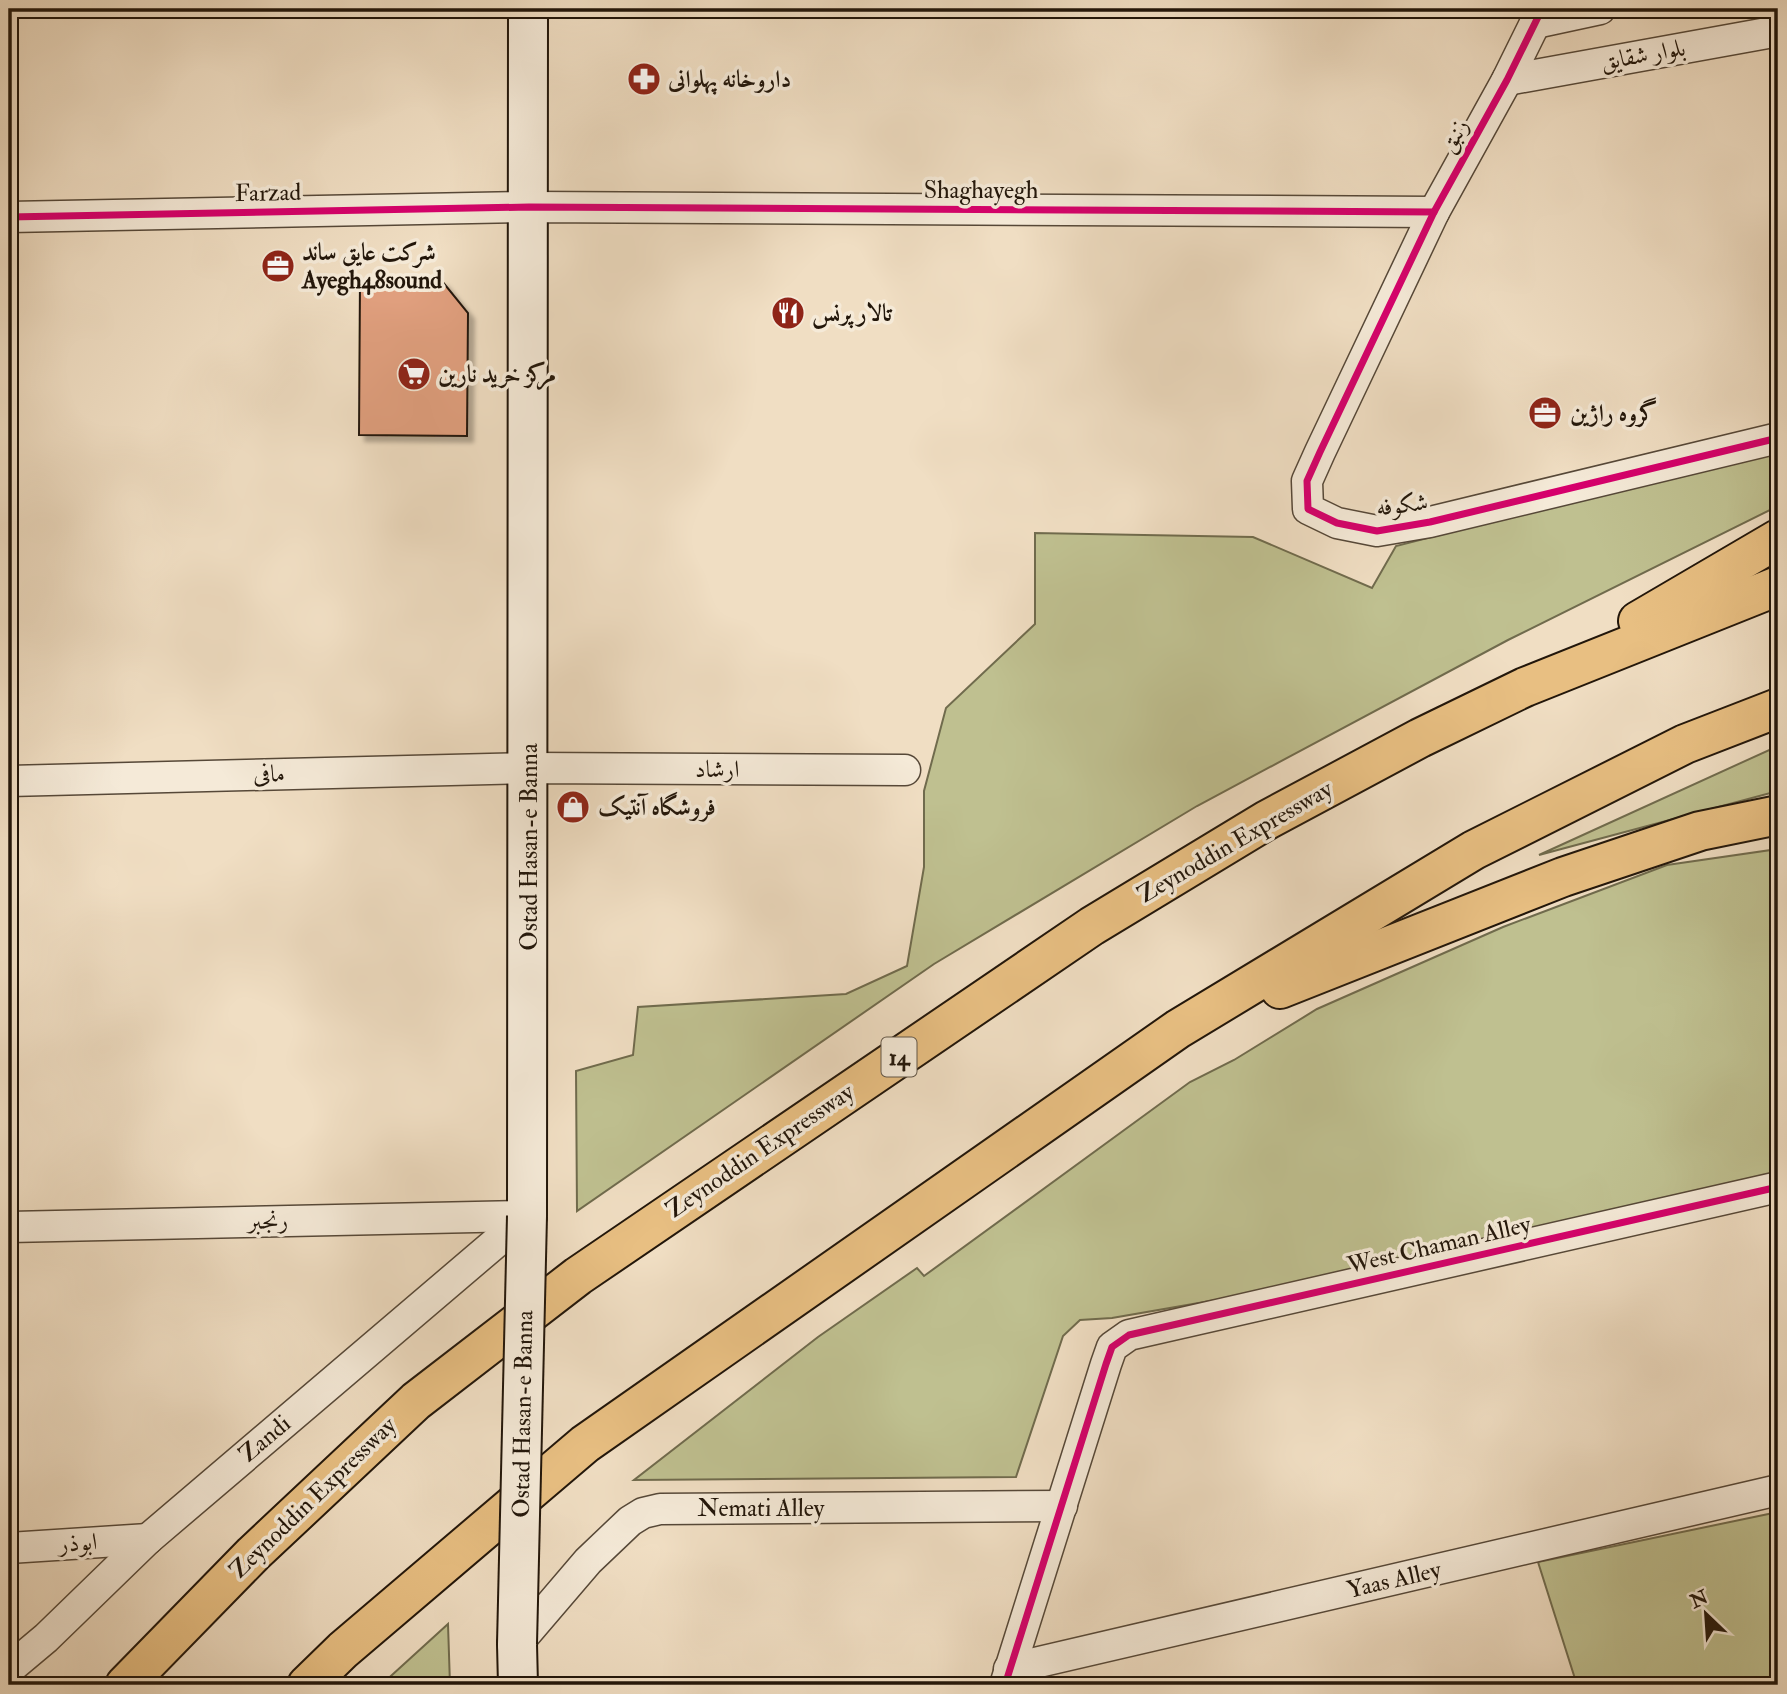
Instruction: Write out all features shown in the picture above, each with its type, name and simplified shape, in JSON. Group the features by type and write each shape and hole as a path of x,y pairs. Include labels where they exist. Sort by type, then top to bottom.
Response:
{"highway":[{"path":"1525,687 1778,539"},
{"name":"Zeynoddin Expressway","path":"125,1685 253,1554 416,1401 578,1276 1092,926 1267,820 1420,738 1525,687 1778,586"},
{"path":"307,1685 343,1650 585,1444 1178,1029 1474,850 1685,744 1778,708"},
{"path":"1178,1029 1563,877 1700,831 1778,815"}],"main road":[{"name":"Ostad Hasan-e Banna","path":"518,1685 527,1216 528,9"}],"street":[{"path":"1539,16 1600,9"},
{"name":"زنبق","path":"1434,212 1539,16"},
{"name":"بلوار شقایق","path":"1507,80 1778,31"},
{"name":"Shaghayegh","path":"529,207 1434,212"},
{"name":"Farzad","path":"9,217 529,207"},
{"name":"شکوفه","path":"1434,212 1307,481 1308,509 1337,523 1377,531 1430,522 1778,438"},
{"name":"ارشاد","path":"529,768 905,770"},
{"name":"مافی","path":"9,781 529,768"},
{"name":"West Chaman Alley","path":"1062,1506 1112,1347 1129,1335 1778,1187"},
{"name":"رنجبر","path":"9,1227 527,1216"},
{"name":"Zandi","path":"9,1669 56,1629 148,1539 527,1216"},
{"name":"Yaas Alley","path":"1007,1677 1778,1490"},
{"path":"1007,1677 1062,1506"},
{"name":"Nemati Alley","path":"517,1644 588,1561 643,1513 660,1509 1062,1506"},
{"name":"ابوذر","path":"9,1548 148,1539"}],"green space":[{"path":"1778,449 1778,506 1508,640 1197,806 934,964 577,1211 576,1071 633,1055 638,1007 846,994 907,966 924,867 924,791 946,708 1035,624 1035,533 1253,537 1372,588 1396,546"},
{"path":"1778,746 1778,791 1539,855"},
{"path":"1778,849 1778,1172 1309,1284 1112,1318 1080,1320 1063,1336 1016,1477 634,1480 818,1337 917,1268 924,1276 1190,1082 1234,1060 1317,1009 1503,927 1667,865"},
{"path":"1778,1512 1778,1685 1577,1685 1538,1562"},
{"path":"448,1624 450,1685 381,1685"}],"building":[{"name":"مرکز خرید نارین","path":"360,280 442,281 468,313 467,436 359,435"}],"cycle path":[{"path":"1542,9 1507,80 1434,212 1320,452 1307,481 1308,509 1337,523 1377,531 1430,522 1778,438"},
{"path":"9,217 529,207 1434,212"},
{"path":"1005,1685 1112,1347 1129,1335 1778,1187"}],"place":[{"name":"داروخانه پهلوانی","path":"644,79"},
{"name":"شرکت عایق ساند Ayegh48sound","path":"278,266"},
{"name":"تالار پرنس","path":"788,313"},
{"name":"مرکز خرید نارین","path":"414,374"},
{"name":"گروه راژین","path":"1545,413"},
{"name":"فروشگاه آنتیک","path":"573,807"}]}
